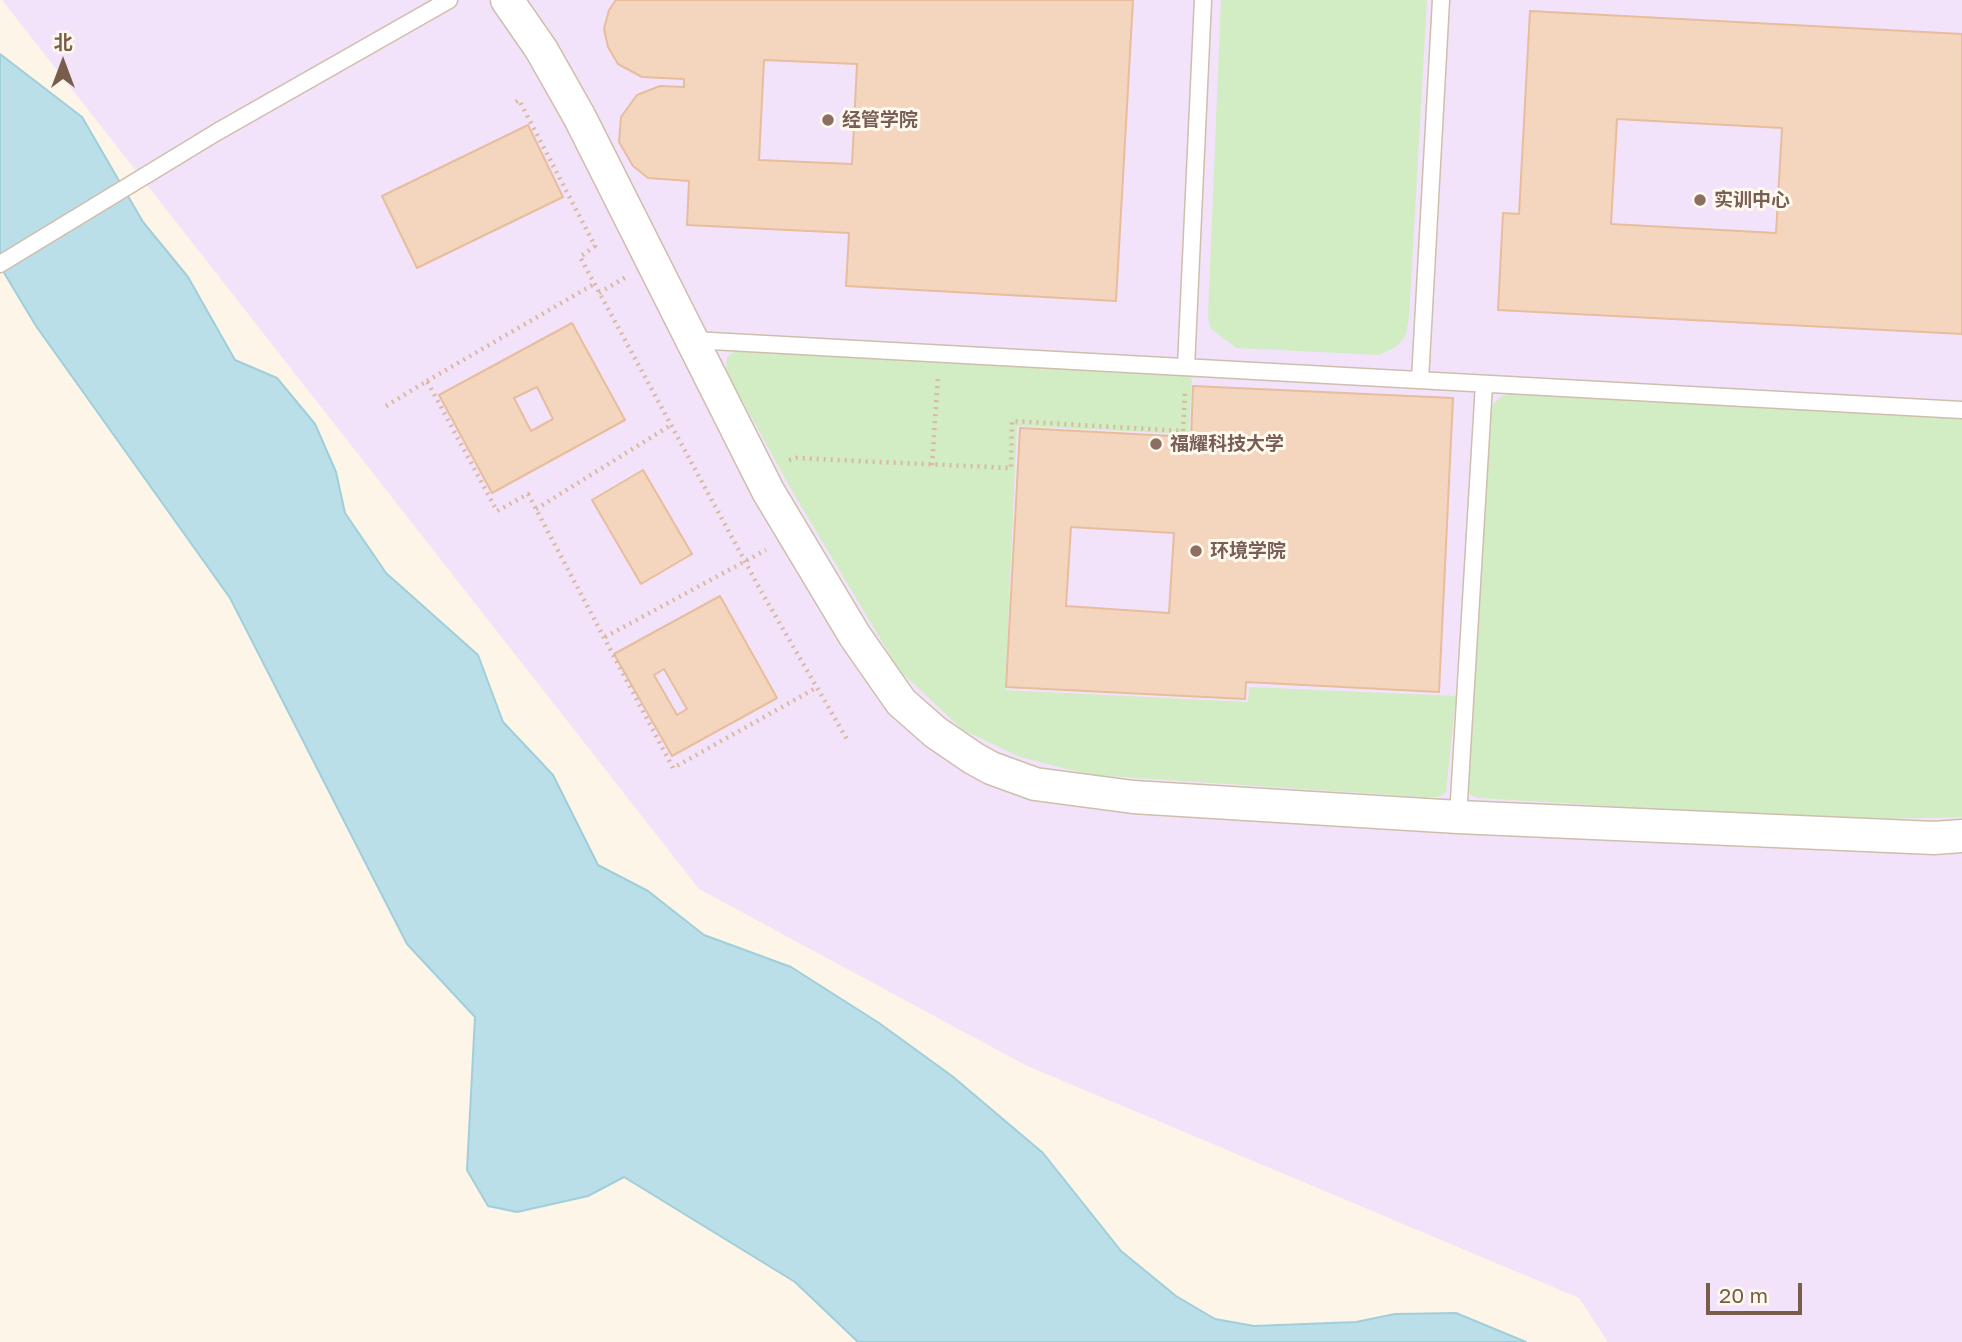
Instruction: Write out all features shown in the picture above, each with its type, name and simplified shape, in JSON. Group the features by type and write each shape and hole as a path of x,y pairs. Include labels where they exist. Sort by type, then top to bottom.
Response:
{"street":[{"path":"507,0 541,49 579,116 759,472 855,636 901,702 934,732 991,768 1035,784 1112,796 1458,817 1934,838 1962,836"}],"lane":[{"path":"0,264 153,171 449,0"},
{"path":"1186,367 1203,0"},
{"path":"1420,380 1441,0"},
{"path":"693,340 1962,410"},
{"path":"1458,817 1484,384"}],"path":[{"path":"516,102 519,100 596,246 580,257 594,284 745,562 848,741"},
{"path":"386,406 594,284"},
{"path":"932,465 939,354"},
{"path":"759,472 796,458 1011,468 1012,421 1183,431 1186,367"},
{"path":"427,381 497,511 528,494 673,768 817,688"},
{"path":"536,509 671,425"},
{"path":"605,637 745,562"}],"shaded area":[{"name":"福耀科技大学","path":"2,0 1962,0 1962,1342 1608,1342 1579,1298 1025,1065 699,889"}],"green space":[{"path":"1221,0 1427,0 1409,317 1406,335 1396,347 1379,355 1236,348 1210,328 1208,315"},
{"path":"738,349 1192,375 1189,434 1017,426 1005,690 1248,702 1249,687 1456,696 1446,792 1439,797 1423,797 1092,775 1020,757 963,730 899,670 791,489 726,371 727,357"},
{"path":"1513,393 1962,417 1962,817 1842,820 1479,798 1470,795 1467,778 1492,405 1502,396"}],"water":[{"path":"0,54 82,117 143,222 188,277 235,360 277,378 315,424 336,472 345,513 386,573 478,655 503,722 553,775 598,865 648,891 704,935 791,967 879,1023 952,1076 1043,1153 1121,1251 1176,1296 1215,1319 1254,1326 1356,1322 1395,1314 1456,1313 1526,1342 858,1342 795,1282 624,1177 588,1196 517,1212 488,1206 467,1170 475,1017 407,944 230,598 36,326 0,266"}],"building":[{"path":"616,0 1133,0 1116,301 846,286 849,233 687,225 689,181 648,178 633,166 619,142 621,117 637,95 660,86 684,87 684,79 642,77 618,64 608,47 604,29 609,10","holes":["764,60 857,64 852,164 759,160"]},
{"path":"1530,11 1962,34 1962,334 1498,310 1503,213 1519,214","holes":["1617,119 1782,128 1776,233 1611,224"]},
{"path":"528,125 563,197 417,268 382,196"},
{"path":"572,323 625,420 492,493 439,395","holes":["537,387 553,419 531,431 514,398"]},
{"path":"1193,386 1453,398 1439,692 1246,682 1245,699 1006,687 1020,428 1191,437","holes":["1071,527 1174,533 1169,613 1066,606"]},
{"path":"643,470 692,554 641,584 592,500"},
{"path":"720,596 777,698 672,756 614,654","holes":["664,669 687,709 677,715 654,675"]}],"place":[{"name":"经管学院","path":"828,120"},
{"name":"实训中心","path":"1700,200"},
{"name":"福耀科技大学","path":"1156,444"},
{"name":"环境学院","path":"1196,551"}]}
